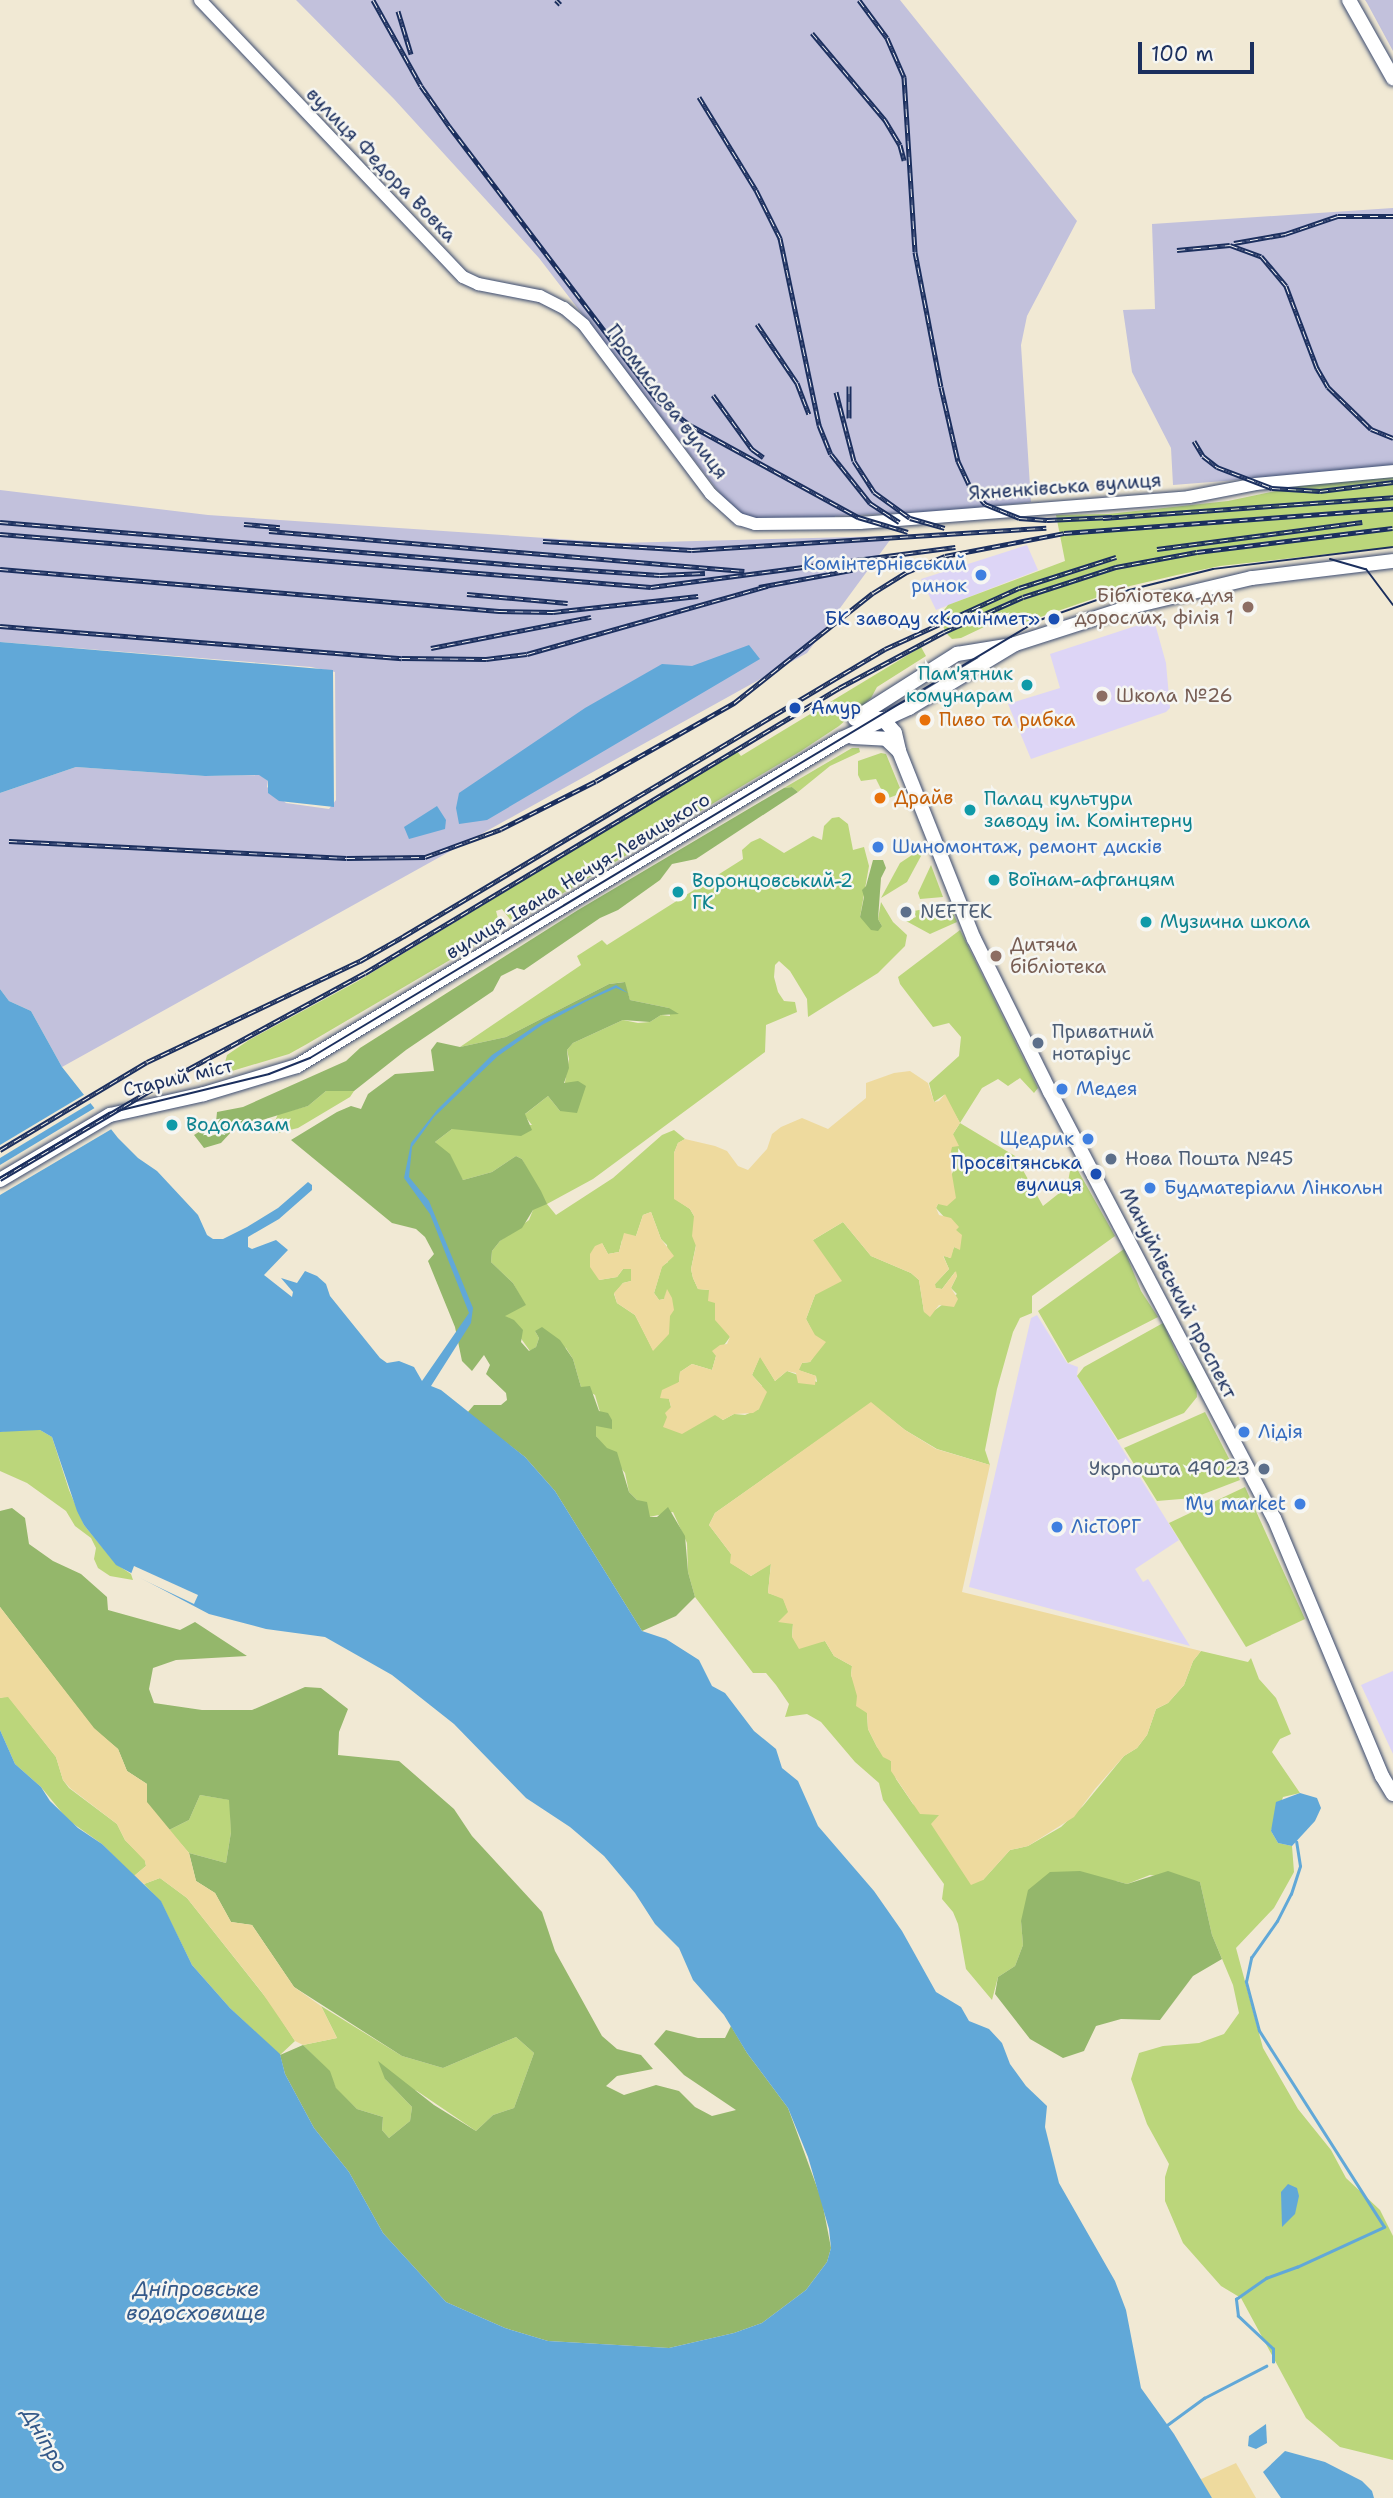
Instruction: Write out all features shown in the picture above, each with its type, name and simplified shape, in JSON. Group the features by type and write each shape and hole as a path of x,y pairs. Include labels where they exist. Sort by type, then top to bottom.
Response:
{"main road":[{"path":"1349,0 1393,78"},
{"name":"вулиця Івана Нечуя-Левицького","path":"334,1045 841,739 909,708 1015,645 1130,607 1252,578 1393,561"},
{"name":"вулиця Івана Нечуя-Левицького","path":"841,739 855,719 957,654 978,648 1015,645"},
{"path":"883,719 894,692"},
{"path":"896,743 909,708"},
{"path":"855,719 883,719"},
{"path":"883,719 896,743"},
{"path":"841,739 877,736 896,743"},
{"name":"Мануйлівський проспект","path":"896,743 974,939 1047,1087 1274,1518 1382,1776 1393,1794"},
{"name":"Старий міст","path":"0,1180 110,1115 270,1076 297,1066 334,1045"}],"street":[{"name":"вулиця Федора Вовка","path":"200,0 463,278 478,284 540,296 564,308"},
{"name":"Промислова вулиця","path":"564,308 584,325 711,494 738,519"},
{"name":"Яхненківська вулиця","path":"738,519 755,524 860,523 1189,497 1256,484 1393,471"}],"shaded area":[{"path":"296,0 900,0 1077,221 1027,316 1021,345 1031,502 952,511 835,516 832,522 739,518 539,258 394,99"},
{"path":"1365,0 1393,0 1393,51 1367,3"},
{"path":"1393,208 1393,468 1173,485 1171,448 1132,372 1123,310 1155,309 1152,224"},
{"path":"0,490 208,515 619,543 893,536 807,653 62,1067 31,1011 9,1001 0,989 0,793 76,767 205,776 260,775 268,781 267,787 286,803 329,809 336,800 335,672 311,667 0,642"},
{"name":"Комінтернівський ринок","path":"1027,545 1038,570 936,610 921,579"},
{"name":"Школа №26","path":"1154,620 1166,663 1170,708 1166,712 1031,759 1008,704 1060,688 1050,654"},
{"path":"1037,1315 1067,1363 1078,1367 1077,1376 1179,1540 1135,1569 1143,1582 1148,1579 1190,1646 969,1587 1031,1318"},
{"path":"1393,1671 1393,1754 1361,1685"}],"green space":[{"path":"1393,476 1393,547 1220,566 1177,575 1130,586 1012,627 1007,616 961,638 952,639 938,618 948,605 1065,561 1056,515 1108,514 1228,501 1324,481"},
{"path":"921,647 926,656 877,687 871,698 839,726 801,751 513,923 502,909 496,911 501,930 307,1044 289,1054 222,1074 227,1055 249,1040 358,981 737,751 741,756"},
{"path":"852,748 859,748 860,752 830,766 798,792 792,787 784,788"},
{"path":"881,753 886,754 902,793 886,799 876,779 861,781 858,775 858,761"},
{"path":"792,787 798,792 696,859 672,864 660,880 618,910 600,918 524,970 517,968 501,976 493,991 406,1050 354,1091 326,1091 308,1106 233,1130 221,1143 204,1148 194,1135 202,1130 208,1137 217,1134 220,1127 216,1122 217,1112 243,1107 346,1061 360,1048 578,910 784,788"},
{"path":"839,817 848,824 853,850 864,847 869,866 860,917 882,926 878,919 881,902 893,922 907,935 905,946 878,973 808,1017 807,999 790,971 779,961 775,965 774,977 778,992 784,1001 795,1002 797,1012 766,1025 765,1052 593,1179 547,1204 556,1215 613,1178 662,1135 674,1130 685,1139 678,1143 674,1153 674,1198 690,1209 694,1216 696,1245 691,1269 693,1278 698,1289 710,1290 730,1337 716,1356 712,1370 692,1364 680,1372 679,1382 673,1387 669,1399 671,1407 689,1429 715,1414 723,1420 734,1414 745,1415 759,1409 762,1386 752,1375 760,1356 775,1381 787,1371 817,1382 816,1376 798,1370 802,1363 810,1362 820,1347 806,1319 815,1295 813,1240 843,1222 871,1256 911,1273 919,1280 924,1312 935,1310 957,1294 951,1288 957,1276 955,1272 942,1289 935,1288 935,1284 949,1269 943,1255 950,1258 954,1247 960,1249 956,1230 936,1208 957,1163 950,1156 953,1134 960,1123 1015,1156 1043,1206 1067,1187 1072,1160 1115,1236 1032,1296 1032,1313 1020,1318 1013,1332 997,1389 985,1450 990,1465 937,1449 905,1430 871,1403 715,1513 709,1525 731,1554 731,1563 751,1576 771,1563 768,1593 783,1598 793,1623 792,1637 811,1643 825,1641 834,1656 852,1666 851,1675 867,1713 868,1729 877,1747 891,1761 896,1779 913,1804 928,1813 940,1815 983,1880 1010,1850 1028,1846 1061,1827 1083,1806 1124,1756 1137,1748 1147,1735 1156,1709 1168,1703 1184,1685 1193,1661 1201,1651 1248,1662 1251,1658 1259,1679 1276,1698 1291,1734 1280,1739 1272,1752 1300,1793 1283,1797 1271,1831 1278,1843 1292,1846 1294,1872 1274,1908 1236,1948 1263,2048 1298,2109 1331,2150 1346,2178 1380,2210 1393,2236 1393,2460 1340,2447 1306,2418 1241,2298 1221,2286 1183,2243 1165,2201 1165,2177 1169,2164 1147,2124 1131,2079 1139,2053 1163,2046 1199,2043 1224,2034 1239,2013 1233,1985 1212,1935 1200,1882 1150,1875 1127,1884 1116,1881 1021,1921 1023,1945 1015,1966 998,1977 992,2000 966,1969 958,1924 953,1912 942,1899 944,1884 883,1800 879,1783 855,1762 821,1722 807,1714 785,1717 789,1704 776,1685 766,1673 753,1673 695,1597 688,1572 687,1543 673,1512 649,1517 647,1510 629,1492 625,1473 596,1436 596,1426 604,1426 595,1395 581,1387 573,1359 566,1348 535,1331 539,1338 536,1347 530,1351 504,1315 525,1305 513,1283 491,1262 492,1251 500,1241 529,1220 533,1210 529,1173 522,1159 516,1156 492,1172 463,1180 435,1142 452,1129 532,1125 524,1115 548,1096 560,1111 569,1059 567,1050 573,1043 623,1020 650,1022 661,1015 670,1016 669,1008 630,1000 624,982 609,984 506,1037 460,1047 581,965 577,956 602,940 607,945 743,859 742,850 751,842 760,838 784,853 813,836 822,840 824,826 832,818","holes":["651,1212 661,1239 667,1245 668,1262 662,1266 654,1293 659,1300 664,1299 666,1291 653,1350 635,1315 617,1303 614,1294 623,1283 631,1281 631,1269 623,1269 617,1277 599,1280 602,1243 608,1254 619,1252 622,1240 636,1236 643,1215"]},
{"path":"927,845 907,882 881,898 900,863"},
{"path":"873,860 883,860 886,868 881,878 878,919 882,926 878,931 871,930 860,917 864,897 862,890 866,886"},
{"path":"931,865 943,897 920,899 918,893"},
{"path":"950,906 957,922 930,934 906,921 916,917 914,911"},
{"path":"960,930 1038,1088 1034,1093 1020,1078 1008,1086 998,1079 982,1088 960,1123 944,1095 934,1102 929,1083 959,1056 961,1037 949,1023 933,1027 900,984 898,977"},
{"path":"625,982 630,1000 669,1008 679,1014 661,1015 650,1022 623,1020 573,1043 567,1050 569,1068 564,1083 578,1081 586,1086 577,1113 560,1111 548,1096 525,1114 532,1130 521,1136 452,1129 435,1142 450,1154 463,1180 492,1172 516,1156 522,1159 547,1204 533,1210 522,1228 500,1241 492,1251 491,1262 513,1283 526,1305 505,1316 514,1320 523,1330 521,1342 529,1351 536,1347 539,1338 535,1331 542,1327 560,1340 573,1359 581,1387 590,1386 599,1411 608,1413 612,1420 612,1429 596,1426 596,1436 607,1448 617,1452 629,1492 637,1500 647,1502 650,1517 657,1517 668,1507 685,1536 688,1572 695,1597 676,1616 642,1631 555,1491 525,1457 467,1413 474,1405 501,1405 507,1400 506,1393 486,1374 490,1365 484,1355 472,1371 462,1361 455,1327 428,1261 434,1254 425,1237 416,1229 392,1223 291,1140 337,1112 351,1106 361,1109 368,1094 395,1074 434,1071 431,1050 437,1042 460,1047 506,1037 609,984"},
{"path":"326,1091 354,1091 350,1097 298,1128 278,1133 275,1121 278,1114 308,1106"},
{"path":"1124,1249 1141,1291 1158,1317 1068,1363 1038,1311"},
{"path":"1163,1323 1180,1361 1196,1383 1197,1397 1184,1413 1118,1440 1077,1376 1084,1367"},
{"path":"1205,1412 1240,1480 1193,1498 1157,1501 1124,1448"},
{"path":"40,1430 52,1437 69,1490 84,1525 116,1564 131,1574 133,1580 110,1576 98,1568 94,1559 96,1548 91,1538 75,1526 66,1511 27,1483 0,1471 0,1432"},
{"path":"1245,1487 1305,1619 1246,1647 1169,1523"},
{"path":"12,1508 25,1518 29,1544 53,1561 81,1574 107,1597 108,1610 180,1630 195,1622 247,1656 176,1660 153,1668 149,1689 154,1703 202,1710 252,1710 305,1687 321,1688 348,1709 339,1732 338,1755 399,1761 454,1809 472,1836 542,1912 555,1951 602,2036 617,2049 641,2055 653,2069 617,2076 606,2086 624,2095 656,2085 679,2091 695,2107 712,2116 736,2110 684,2075 654,2044 666,2030 698,2038 725,2038 731,2026 747,2053 788,2108 822,2201 831,2248 827,2262 806,2290 762,2323 734,2333 669,2348 548,2341 505,2328 446,2302 383,2233 349,2172 314,2128 285,2074 280,2055 303,2045 330,2071 336,2088 357,2109 383,2117 382,2130 389,2138 410,2121 412,2107 385,2079 378,2061 434,2105 476,2131 493,2115 514,2108 534,2053 516,2037 443,2068 402,2056 294,1987 252,1925 231,1922 215,1893 196,1881 189,1853 226,1863 231,1832 229,1800 200,1795 189,1820 169,1830 146,1802 147,1784 127,1771 118,1749 94,1729 0,1607 0,1511"},
{"path":"8,1696 56,1757 63,1780 69,1788 117,1824 125,1840 145,1860 146,1866 134,1876 102,1844 68,1820 41,1787 15,1764 0,1730 0,1698"},
{"path":"200,1795 230,1800 231,1832 226,1863 189,1853 169,1830 189,1820"},
{"path":"1080,1871 1127,1884 1168,1871 1200,1882 1212,1935 1222,1959 1193,1976 1160,2020 1121,2019 1096,2026 1084,2051 1063,2058 1030,2039 995,1994 998,1977 1015,1966 1023,1945 1021,1921 1028,1890 1050,1872"},
{"path":"160,1878 187,1898 271,2004 295,2041 280,2055 230,2008 192,1965 161,1902 144,1884"},
{"path":"321,2006 402,2056 443,2068 516,2037 534,2053 514,2108 493,2115 476,2131 417,2091 385,2079 412,2107 410,2121 389,2138 382,2130 383,2117 357,2109 336,2089 329,2071 303,2045 337,2038"}],"sand":[{"path":"910,1071 928,1083 934,1102 939,1101 945,1094 960,1123 953,1134 959,1146 952,1147 950,1156 957,1163 951,1169 956,1198 947,1206 938,1204 936,1208 939,1215 951,1218 959,1227 956,1230 962,1235 960,1250 954,1247 951,1258 943,1256 949,1269 935,1284 936,1288 942,1289 956,1271 957,1276 951,1288 958,1299 954,1307 939,1305 930,1317 924,1312 919,1280 911,1273 871,1256 843,1222 813,1240 842,1281 815,1295 806,1319 815,1335 826,1342 810,1362 802,1363 799,1370 816,1376 815,1385 798,1383 796,1373 787,1371 775,1381 760,1357 752,1375 767,1392 759,1409 753,1413 734,1414 723,1420 715,1415 682,1434 663,1427 667,1417 665,1413 671,1407 669,1399 660,1398 662,1390 679,1382 680,1372 692,1364 712,1370 716,1356 712,1351 727,1344 730,1337 715,1320 715,1303 708,1301 709,1290 698,1289 693,1278 691,1269 696,1246 692,1236 694,1216 690,1209 674,1199 674,1153 678,1143 685,1139 715,1146 727,1151 738,1166 748,1170 767,1149 772,1134 781,1127 802,1118 828,1129 866,1098 866,1083 894,1073"},
{"path":"651,1212 661,1239 674,1256 662,1267 654,1293 659,1300 664,1299 667,1289 672,1298 674,1310 670,1316 669,1334 653,1351 635,1315 617,1303 614,1293 623,1283 631,1281 631,1269 623,1269 617,1277 599,1280 590,1267 590,1254 595,1246 602,1243 608,1254 619,1252 624,1233 636,1236 643,1215"},
{"path":"871,1402 905,1430 936,1449 990,1465 962,1592 1201,1651 1193,1661 1184,1685 1168,1703 1156,1709 1147,1735 1137,1748 1124,1756 1074,1817 1028,1846 1010,1850 983,1880 971,1885 931,1824 939,1815 920,1814 891,1771 891,1761 883,1757 877,1747 868,1729 867,1713 856,1706 852,1666 834,1656 825,1641 799,1649 792,1637 793,1624 778,1622 788,1612 783,1599 768,1593 771,1564 751,1576 730,1563 731,1554 709,1525 715,1513"},
{"path":"0,1607 94,1728 118,1749 127,1771 147,1784 147,1802 189,1853 196,1881 215,1893 231,1922 252,1925 294,1987 321,2006 337,2038 303,2045 295,2041 261,1991 187,1898 160,1878 144,1884 134,1876 146,1866 145,1861 125,1840 117,1824 70,1788 63,1780 56,1757 8,1697 0,1698"},
{"path":"1236,2463 1256,2498 1212,2498 1199,2480"}],"water":[{"path":"0,642 333,670 334,807 279,801 268,793 268,781 259,775 205,776 76,767 0,793"},
{"path":"749,645 760,659 487,820 459,824 456,808 459,793 585,708 662,664 692,666"},
{"path":"437,806 446,820 445,829 409,839 404,827"},
{"name":"Дніпровське водосховище","path":"616,985 628,993 616,988 587,1001 542,1025 498,1056 434,1117 412,1147 409,1177 429,1201 473,1308 471,1323 431,1386 441,1390 525,1457 555,1491 642,1631 666,1639 699,1660 712,1686 725,1693 754,1731 776,1749 782,1768 798,1781 818,1826 874,1891 902,1931 936,1992 961,2007 969,2021 989,2029 1002,2043 1010,2064 1026,2086 1047,2106 1045,2127 1059,2183 1115,2281 1126,2310 1141,2388 1174,2434 1212,2498 0,2498 0,1730 15,1764 41,1787 50,1801 78,1828 102,1844 161,1901 192,1965 230,2008 280,2054 285,2074 314,2128 349,2172 383,2233 446,2302 505,2328 548,2341 669,2348 734,2333 762,2323 806,2290 827,2262 831,2248 829,2229 808,2157 788,2108 747,2053 724,2015 693,1980 679,1948 655,1924 635,1893 604,1856 570,1827 526,1798 454,1724 392,1675 325,1637 266,1629 209,1614 116,1565 84,1525 77,1511 52,1437 40,1430 0,1432 0,989 9,1001 31,1011 62,1067 118,1138 138,1158 157,1171 198,1215 207,1235 213,1239 223,1239 247,1227 278,1208 308,1182 312,1185 312,1190 279,1219 248,1237 248,1247 252,1249 276,1240 288,1250 264,1275 292,1297 293,1292 281,1278 297,1283 305,1271 317,1276 326,1284 330,1296 380,1358 387,1363 399,1361 414,1367 422,1381 469,1313 430,1214 404,1178 411,1143 437,1110 492,1055 547,1018"},
{"path":"1300,1793 1317,1798 1321,1808 1315,1821 1292,1846 1278,1843 1271,1831 1276,1802"},
{"path":"1288,2184 1297,2188 1299,2196 1295,2214 1282,2227 1281,2192"},
{"path":"1266,2424 1267,2443 1256,2449 1248,2446 1249,2436"},
{"path":"1285,2451 1325,2462 1362,2481 1372,2491 1374,2498 1281,2498 1263,2472"}],"pier":[{"path":"87,1093 94,1101 0,1158 0,1145"},
{"path":"98,1106 115,1127 0,1195 0,1165"},
{"path":"134,1566 198,1595 194,1604 131,1574"}],"waterway":[{"path":"1273,2362 1273,2349 1238,2316 1236,2299 1266,2278 1297,2267 1384,2227 1259,2031 1246,1982 1251,1958 1277,1921 1291,1894 1300,1866 1296,1842"},
{"path":"1167,2425 1204,2398 1266,2366"}],"tram line":[{"path":"0,1178 109,1113 269,1074 310,1058 1037,621 1117,593 1213,569 1393,547"},
{"path":"1330,559 1366,569 1393,605"}],"railway":[{"path":"373,0 421,86 449,126 658,401 690,425 858,517 908,532"},
{"path":"556,0 560,4"},
{"path":"859,0 887,38 904,77 915,252 958,461 969,485 985,504 1019,518 1047,520 1112,517"},
{"path":"398,11 411,54"},
{"path":"812,33 885,120 900,145 904,160"},
{"path":"699,97 756,190 780,238 819,425 831,454 870,503 899,522"},
{"path":"1234,243 1285,234 1338,216 1393,216"},
{"path":"1177,250 1230,245 1261,256 1286,286 1317,368 1328,387 1371,429 1393,438"},
{"path":"757,324 797,383 809,414"},
{"path":"849,386 849,418"},
{"path":"836,392 854,461 874,492 910,518 945,528"},
{"path":"713,395 752,449 763,457"},
{"path":"1194,441 1203,456 1217,467 1272,488 1320,491 1393,482"},
{"path":"1103,518 1393,497"},
{"path":"9,841 347,858 425,857 501,829 596,781 734,703 873,593 907,572 945,556 1064,533 1393,509"},
{"path":"0,522 542,567 660,575 705,573"},
{"path":"1157,549 1362,522"},
{"path":"244,524 280,527"},
{"path":"543,541 692,550 1046,528"},
{"path":"0,1179 161,1084 365,973 839,688 944,632 1023,597 1116,567 1197,552 1393,528"},
{"path":"269,531 744,571"},
{"path":"0,534 651,587 955,547"},
{"path":"0,1150 147,1062 360,961 885,649 1019,588 1116,557"},
{"path":"0,569 499,611 553,612 698,596"},
{"path":"759,587 852,570"},
{"path":"0,626 402,658 486,659 527,654 768,586"},
{"path":"467,594 568,603"},
{"path":"431,648 591,617"}],"place":[{"name":"Комінтернівський ринок","path":"981,575"},
{"name":"Бiблiотека для дорослих, фiлiя 1","path":"1248,607"},
{"name":"БК заводу «Комінмет»","path":"1054,619"},
{"name":"Пам'ятник комунарам","path":"1027,685"},
{"name":"Школа №26","path":"1102,696"},
{"name":"Амур","path":"795,708"},
{"name":"Пиво та рибка","path":"925,720"},
{"name":"Драйв","path":"880,798"},
{"name":"Палац культури заводу ім. Комінтерну","path":"970,810"},
{"name":"Шиномонтаж, ремонт дисків","path":"878,847"},
{"name":"Воїнам-афганцям","path":"994,880"},
{"name":"Воронцовський-2 ГК","path":"678,892"},
{"name":"NEFTEK","path":"906,912"},
{"name":"Музична школа","path":"1146,922"},
{"name":"Дитяча бібліотека","path":"996,956"},
{"name":"Приватний нотаріус","path":"1038,1043"},
{"name":"Медея","path":"1062,1089"},
{"name":"Водолазам","path":"172,1125"},
{"name":"Щедрик","path":"1088,1139"},
{"name":"Нова Пошта №45","path":"1111,1159"},
{"name":"Просвітянська вулиця","path":"1096,1174"},
{"name":"Будматеріали Лінкольн","path":"1150,1188"},
{"name":"Лідія","path":"1244,1432"},
{"name":"Укрпошта 49023","path":"1264,1469"},
{"name":"My market","path":"1300,1504"},
{"name":"ЛісТОРГ","path":"1057,1527"}],"water label":[{"name":"Дніпро","path":"45,2440"}]}
